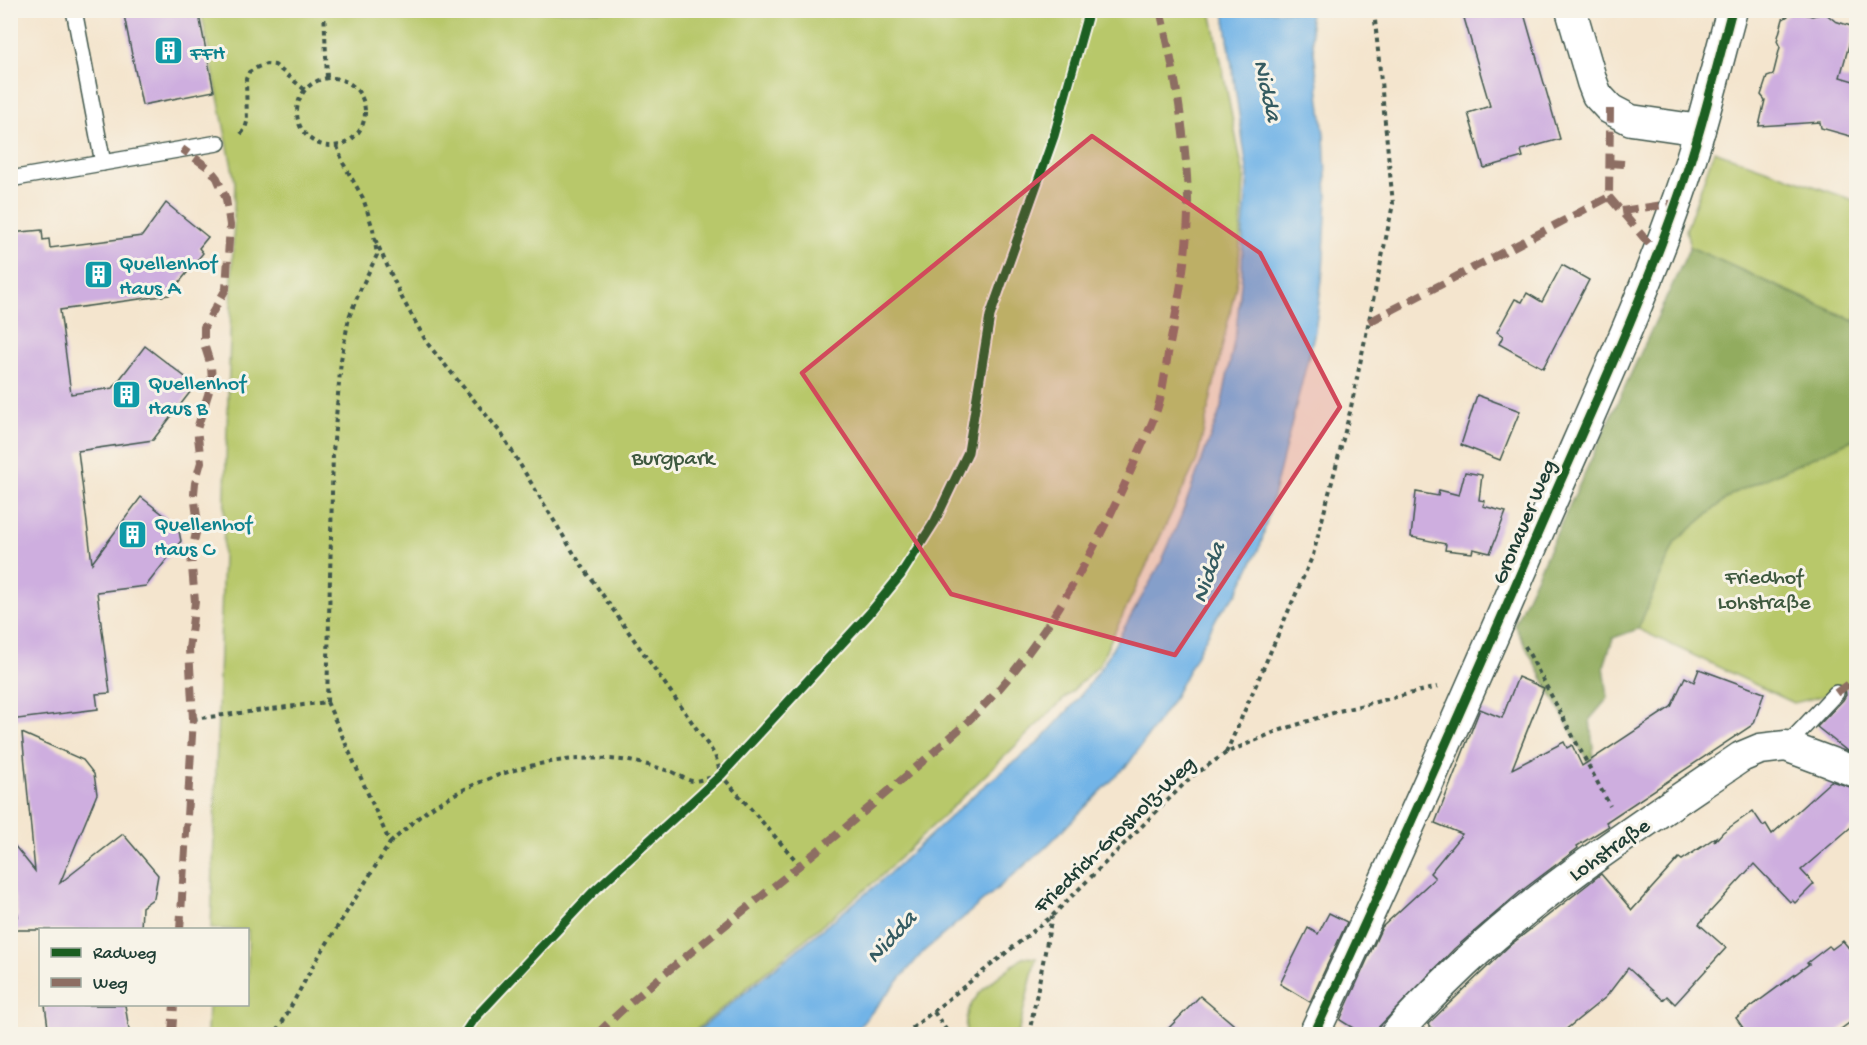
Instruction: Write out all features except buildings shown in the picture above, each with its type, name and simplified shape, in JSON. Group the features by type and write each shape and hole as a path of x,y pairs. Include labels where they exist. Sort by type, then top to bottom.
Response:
{"street":[{"path":"1571,10 1597,95 1610,109 1631,120 1700,130"},
{"name":"Gronauer Weg","path":"1314,1035 1372,911 1641,294 1678,198 1700,130 1732,10"},
{"name":"Lohstraße","path":"1396,1035 1441,985 1534,902 1741,757 1760,749 1786,747 1857,772"}],"lane":[{"path":"74,10 103,163"},
{"path":"10,179 218,143"},
{"path":"1786,747 1836,693"}],"path":[{"path":"324,10 327,78"},
{"path":"1226,753 1313,555 1350,412 1393,204 1374,10"},
{"path":"1085,25 1087,12"},
{"path":"218,143 239,136 245,129 246,79 249,72 266,64 275,65 305,90"},
{"path":"327,78 336,78 351,84 363,97 366,107 363,125 357,135 337,146 319,144 309,138 298,122 298,102 305,90 317,81 327,78"},
{"path":"337,146 343,163 363,198 375,238 402,298 427,344 501,433 576,557 715,755 724,772 800,865"},
{"path":"375,238 377,255 360,288 350,317 341,360 333,452 327,702 390,843"},
{"path":"1505,609 1627,835"},
{"path":"193,719 327,702"},
{"path":"1347,709 1350,717"},
{"path":"276,1035 314,964 390,843 427,811 492,777 538,765 593,758 650,766 670,771 692,781 724,772"},
{"path":"704,791 724,772"},
{"path":"1029,1035 1052,916"},
{"path":"934,1012 949,1035"}],"highlighted area":[{"path":"1092,136 1260,253 1340,407 1175,655 951,594 802,373"}],"green space":[{"name":"Burgpark","path":"201,11 1211,11 1244,177 1238,277 1197,460 1099,665 879,878 691,1034 207,1034 208,1006 249,1006 249,928 211,928 235,182"},
{"path":"1714,151 1856,201 1856,321 1690,247 1686,230"},
{"path":"1690,247 1856,322 1856,438 1732,494 1675,542 1638,629 1613,638 1604,666 1608,698 1590,719 1596,777 1514,625"},
{"name":"Friedhof Lohstraße","path":"1856,438 1856,688 1794,703 1638,629 1675,542 1732,494"},
{"path":"1024,957 1036,958 1018,1034 967,1034 968,1010 975,999 993,980"}],"water":[{"name":"Nidda","path":"1224,11 1309,11 1324,135 1327,197 1323,272 1315,331 1261,544 1237,593 1218,615 1171,703 1129,763 1045,848 923,952 853,1034 694,1034 881,881 979,790 1038,743 1074,704 1103,665 1161,563 1221,408 1236,331 1248,176"}],"marked path":[{"path":"1089,13 1112,10"},
{"path":"597,1034 651,985 829,841 964,725 991,698 1039,638 1081,571 1116,502 1157,410 1182,276 1188,218 1185,151 1175,80 1160,10"},
{"path":"1369,322 1609,197 1610,109"},
{"path":"180,928 193,719 189,649 195,602 191,555 198,524 194,494 201,462 197,429 212,382 211,366 204,344 204,327 226,289 230,225 226,199 217,178 209,168 182,149"},
{"path":"1609,163 1624,164"},
{"path":"1609,197 1657,253"},
{"path":"1622,211 1676,203"},
{"path":"1836,693 1856,678"},
{"path":"172,1034 174,1006"}],"cycle path":[{"path":"464,1034 474,1019 593,892 721,775 869,614 900,576 935,521 968,452 990,316 1054,136 1089,10"},
{"path":"1314,1034 1453,727 1645,285 1693,151 1732,10"}],"place":[{"name":"FFH","path":"169,51"},
{"name":"Quellenhof Haus A","path":"98,274"},
{"name":"Quellenhof Haus B","path":"127,394"},
{"name":"Quellenhof Haus C","path":"133,535"}]}
